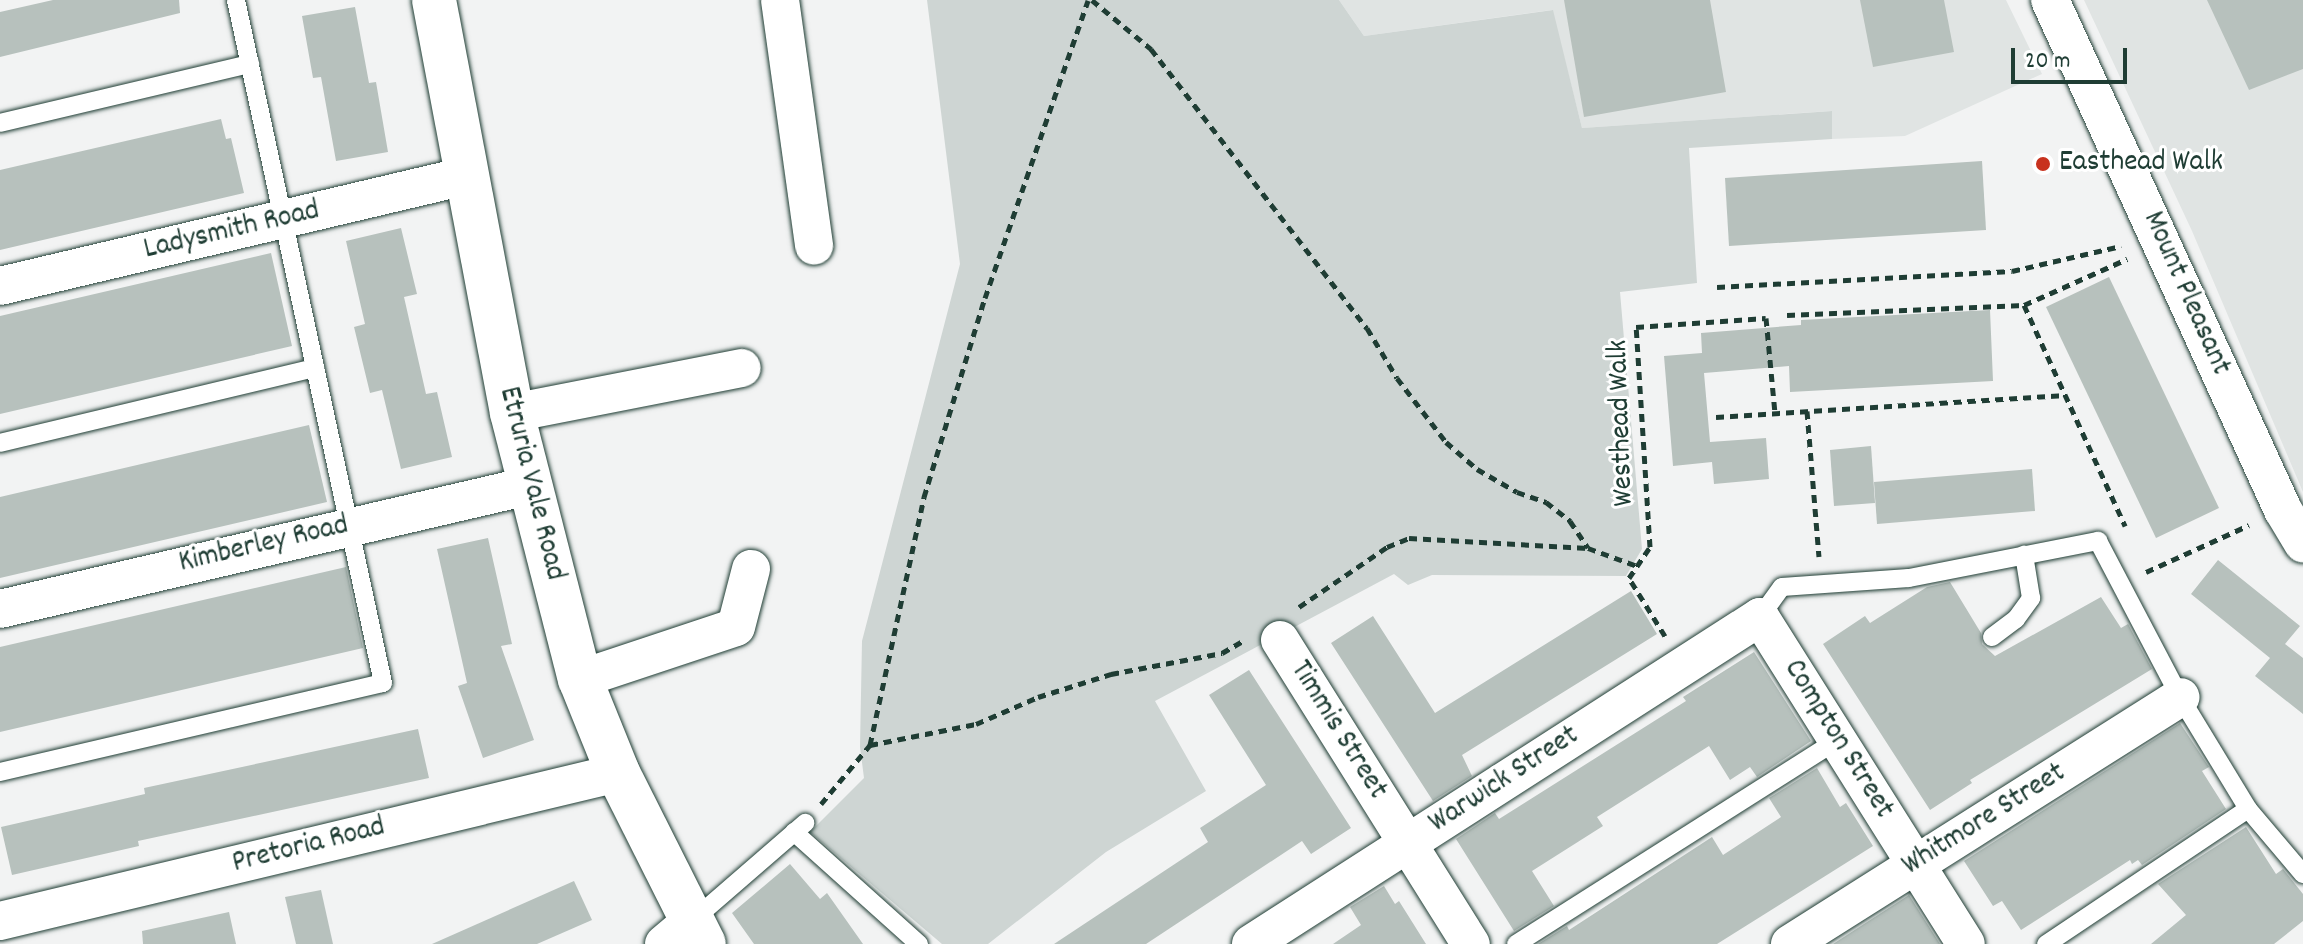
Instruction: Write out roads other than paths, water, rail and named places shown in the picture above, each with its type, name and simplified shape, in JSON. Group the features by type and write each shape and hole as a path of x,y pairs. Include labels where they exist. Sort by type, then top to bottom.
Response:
{"main road":[{"name":"Etruria Vale Road","path":"434,0 464,176 528,486 580,679 686,937"}],"street":[{"path":"780,0 814,246"},
{"name":"Mount Pleasant","path":"2050,0 2283,510 2303,543"},
{"name":"Ladysmith Road","path":"0,286 464,176"},
{"path":"512,413 742,368"},
{"name":"Kimberley Road","path":"0,609 528,486"},
{"path":"580,679 736,627 751,569"},
{"name":"Warwick Street","path":"1251,944 1760,617"},
{"name":"Compton Street","path":"1760,617 1966,944"},
{"name":"Timmis Street","path":"1274,629 1471,944"},
{"name":"Whitmore Street","path":"1790,944 2180,697"},
{"name":"Pretoria Road","path":"0,921 618,773"}],"lane":[{"path":"0,772 383,683 236,0"},
{"path":"0,123 250,64"},
{"path":"0,443 315,368"},
{"path":"1760,617 1782,587 1909,578 2098,541 2180,697 2248,809 2303,874"},
{"path":"1992,637 2016,619 2031,598 2024,555"},
{"path":"1516,944 1838,740"},
{"path":"2046,944 2248,809"},
{"path":"686,937 799,827 919,944"}],"place":[{"name":"Easthead Walk","path":"2043,164"}]}
